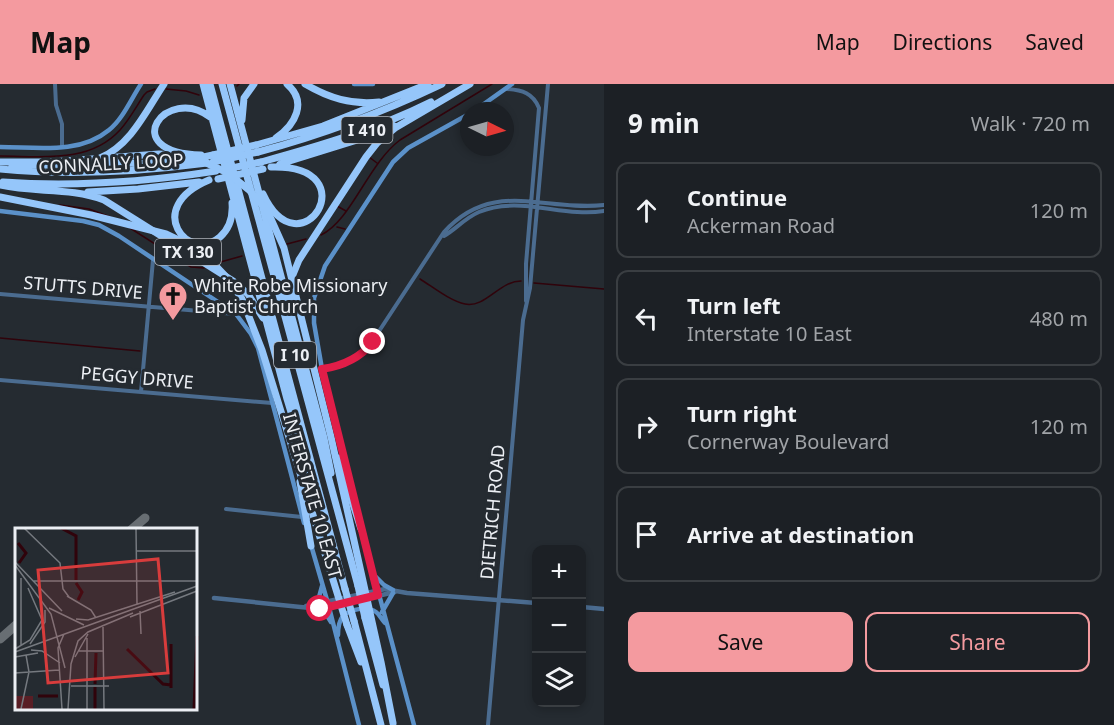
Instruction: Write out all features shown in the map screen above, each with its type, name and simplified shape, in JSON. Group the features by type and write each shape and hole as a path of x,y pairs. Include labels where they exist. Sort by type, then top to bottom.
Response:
{"highway":[{"path":"81,164 103,158 121,145 132,133 164,84"},
{"path":"202,84 274,351"},
{"name":"I 10","path":"210,84 345,589 351,623 381,725"},
{"name":"I 10","path":"222,84 358,586 393,724"},
{"path":"230,84 324,438 347,549"},
{"path":"245,140 242,106 247,92 254,84"},
{"path":"0,166 149,163 213,158 257,149 293,123 298,112 297,98 287,84"},
{"path":"305,84 324,95 343,101 359,103 390,101"},
{"path":"264,143 323,126 428,84"},
{"name":"I 410","path":"257,149 297,142 379,113 442,84"},
{"path":"292,316 290,306 292,277 299,260 372,149 390,132 468,84"},
{"name":"CONNALLY LOOP","path":"0,183 88,184 168,179 217,175 265,166 363,131 422,107 468,84"},
{"path":"191,100 199,104 212,119"},
{"path":"165,104 160,109 154,125 155,133 161,142 186,153 213,158"},
{"path":"265,166 354,141 416,116"},
{"name":"CONNALLY LOOP","path":"0,166 159,154 185,156 228,173 249,190 267,210 284,248 331,437 393,724"},
{"name":"CONNALLY LOOP","path":"0,166 43,173 87,174 147,170 213,158"},
{"path":"255,180 266,202 281,219 300,224 314,216 321,204 321,191 312,175 296,168 265,166"},
{"path":"217,175 190,189 175,210 175,221 180,234 188,240 198,244 212,242 226,230 232,206 229,182"},
{"path":"67,193 138,189 209,180"},
{"name":"TX 130","path":"0,183 22,190 84,193 116,206 233,281 248,294 261,313 274,351 333,546"},
{"path":"0,197 91,215 166,234 189,245 211,261 231,281 242,299 262,350 351,623"},
{"path":"309,383 318,402 362,529"},
{"path":"287,399 311,546"}],"main road":[{"path":"0,147 62,147 84,144 109,130 141,84"},
{"path":"354,84 373,84"},
{"path":"488,102 513,84"},
{"name":"INTERSTATE 10 EAST","path":"414,725 389,627 382,612 322,369 313,312 314,298 325,266 393,162 408,148 460,119"},
{"path":"0,211 92,223 119,236 236,314"},
{"name":"INTERSTATE 10 EAST","path":"236,314 258,348 359,725"},
{"path":"373,573 394,592 382,612"},
{"path":"308,605 319,597 322,583"},
{"path":"337,641 339,626 344,615 356,610 365,608 375,611 389,627"},
{"path":"319,609 326,614 334,627"}],"street":[{"path":"55,84 56,105 62,124 62,147"},
{"name":"DIETRICH ROAD","path":"488,725 548,84"},
{"path":"507,89 521,90 530,94 539,108 546,108"},
{"name":"DIETRICH ROAD","path":"526,302 525,274 539,108"},
{"path":"322,369 350,361 368,348 452,223 479,206 504,200 604,206"},
{"path":"443,236 465,219 481,211 502,206 604,211"},
{"path":"141,392 153,260"},
{"name":"STUTTS DRIVE","path":"0,294 236,314"},
{"name":"PEGGY DRIVE","path":"0,380 272,403"},
{"path":"226,509 302,517"},
{"path":"214,598 308,605 328,604 377,592 394,592 532,603"},
{"path":"308,605 319,609 328,604"},
{"path":"586,607 604,609"}],"waterway":[{"path":"321,235 342,218 378,163 400,140 492,84"},
{"path":"0,156 64,156 94,148 108,141 120,130 144,95 155,89"},
{"path":"166,89 199,95"},
{"path":"369,157 377,163"},
{"path":"60,205 89,209 113,218"},
{"path":"337,206 346,211"},
{"path":"337,227 345,229"},
{"path":"130,228 191,267 204,268"},
{"path":"287,244 306,239"},
{"path":"217,263 242,256"},
{"path":"420,279 453,300 465,304 480,302 506,285 521,281"},
{"path":"534,283 604,289"},
{"path":"0,338 140,351"}],"taxiway":[{"path":"133,528 145,518"},
{"path":"0,639 15,626"}],"place":[{"name":"White Robe Missionary Baptist Church","path":"173,322"}],"route":[{"path":"320,609 378,595 322,369 350,361 373,342"}]}
